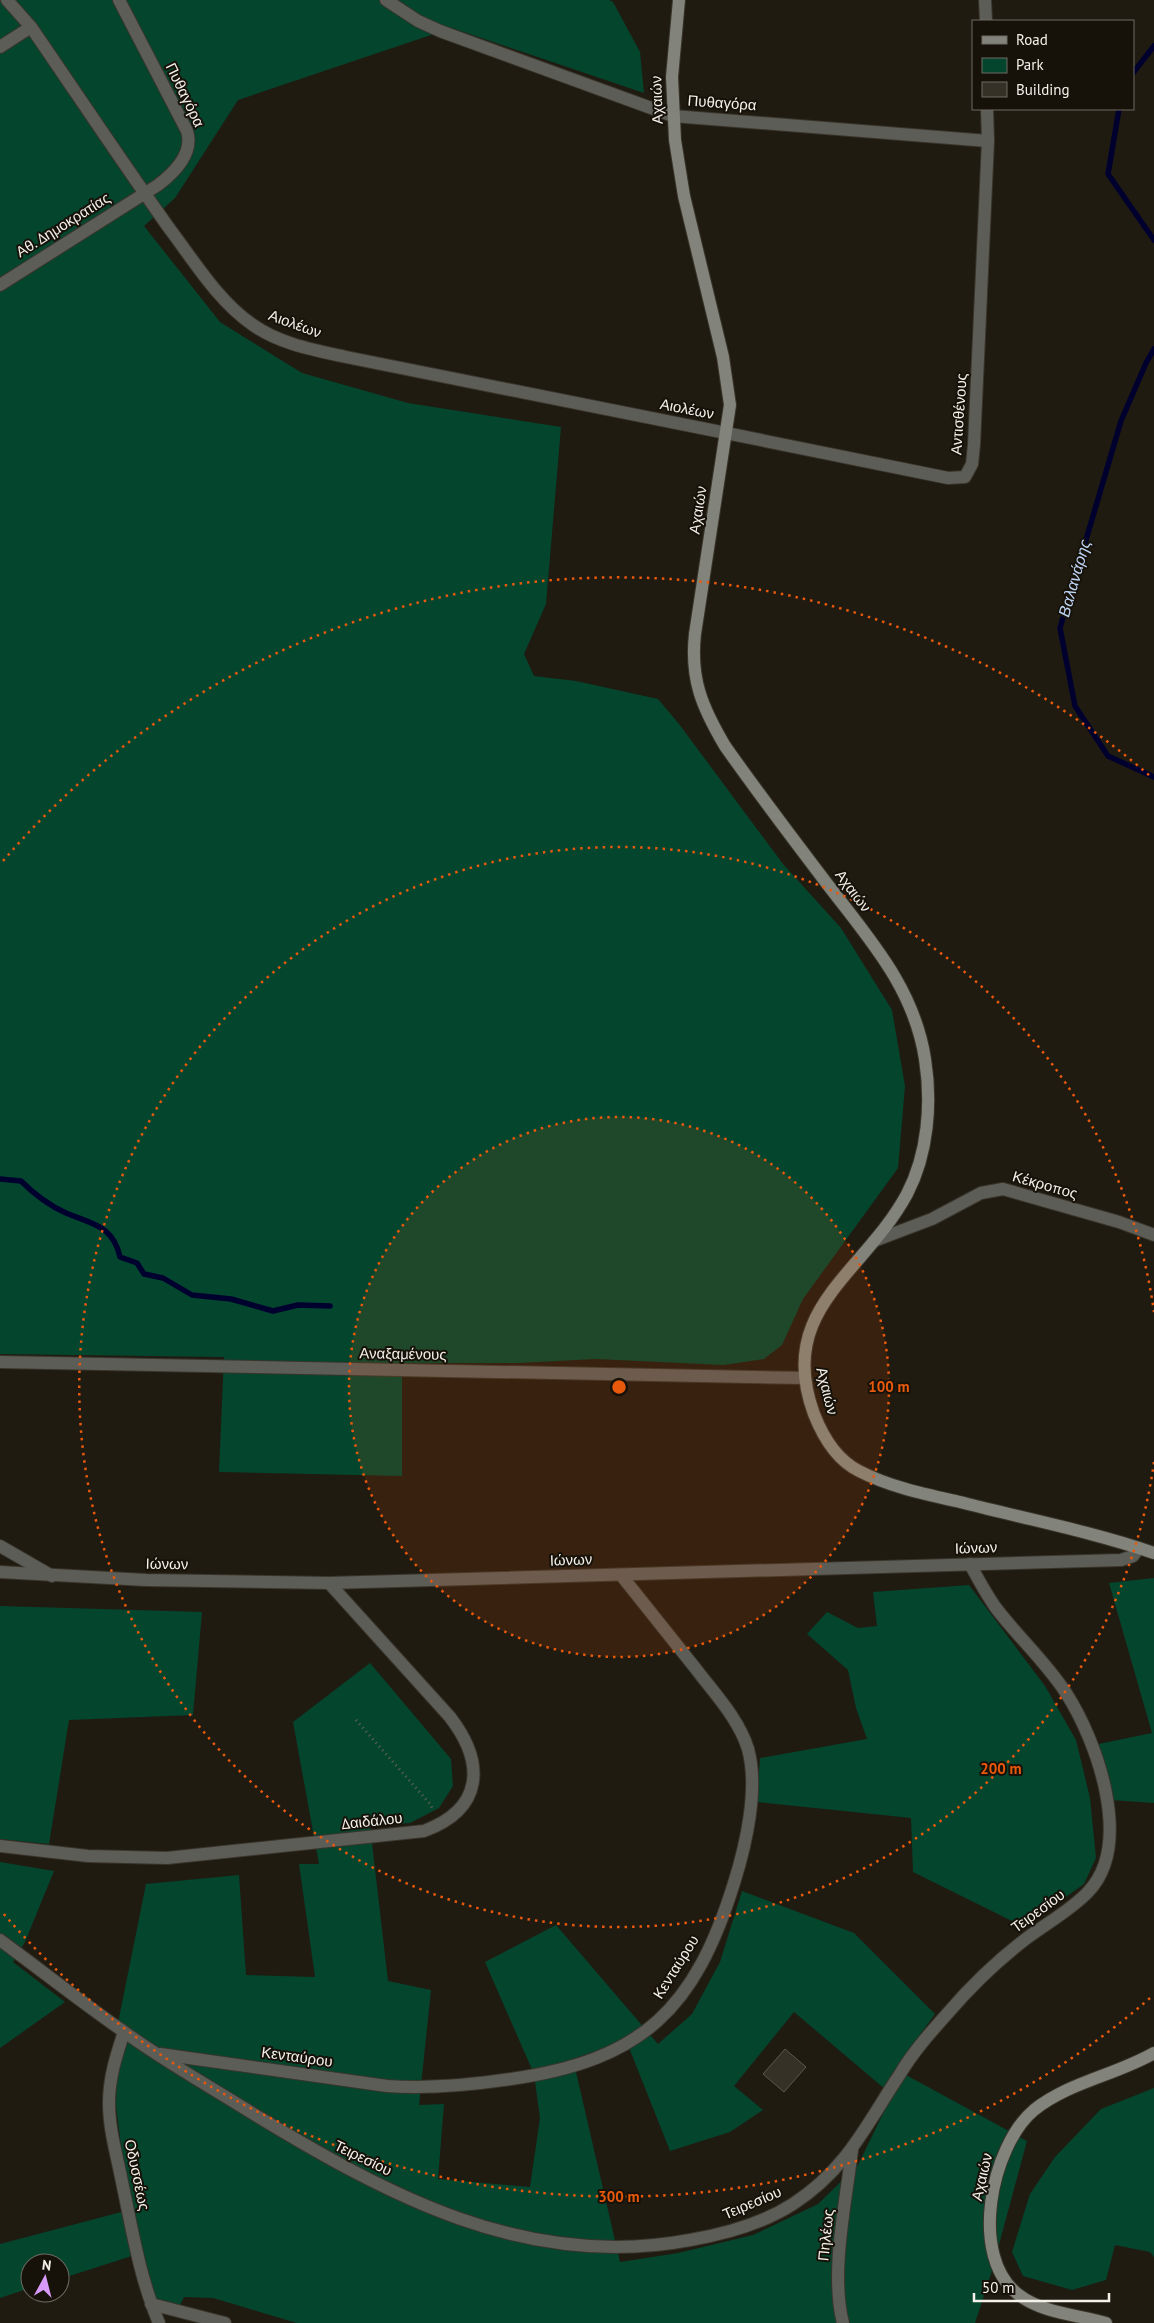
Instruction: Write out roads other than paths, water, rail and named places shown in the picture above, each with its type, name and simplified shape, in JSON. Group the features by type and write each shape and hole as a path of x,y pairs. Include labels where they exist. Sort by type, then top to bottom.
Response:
{"main road":[{"name":"Αχαιών","path":"679,0 673,62 676,148 684,196 727,379 730,406 693,648 693,666 699,694 704,709 725,746 898,978 918,1026 925,1060 928,1103 922,1152 907,1193 874,1241 824,1304 813,1321 804,1355 805,1378 813,1411 826,1440 841,1458 862,1473 918,1492 1154,1553"},
{"name":"Αχαιών","path":"1106,2323 1035,2303 1014,2291 1000,2269 993,2251 990,2224 993,2197 1000,2166 1008,2144 1014,2133 1031,2113 1051,2098 1128,2066 1154,2053"}],"street":[{"name":"Αιολέων","path":"7,0 32,27 144,193 220,293 238,313 270,336 346,357 726,433"},
{"name":"Πυθαγόρα","path":"119,0 188,137 188,147 181,162 165,179 144,193"},
{"name":"Πυθαγόρα","path":"386,0 418,21 440,31 674,116 988,141"},
{"path":"985,0 986,20"},
{"path":"0,47 32,27"},
{"name":"Αντισθένους","path":"726,433 948,478 965,477 972,464 974,446 988,141 987,110"},
{"name":"Αθ. Δημοκρατίας","path":"0,284 144,193"},
{"name":"Κέκροπος","path":"874,1241 932,1219 981,1193 1003,1189 1119,1222 1154,1235"},
{"name":"Αναξαμένους","path":"0,1362 805,1378"},
{"path":"0,1546 52,1576"},
{"name":"Ιώνων","path":"0,1572 146,1580 329,1583 1121,1560 1133,1556 1139,1548"},
{"name":"Τειρεσίου","path":"0,1940 155,2053 322,2155 430,2208 498,2232 562,2245 598,2248 631,2248 677,2243 730,2231 754,2223 790,2206 820,2184 852,2150 902,2070 945,2016 965,1994 1024,1940 1087,1894 1105,1866 1109,1850 1110,1827 1102,1780 1082,1725 1066,1693 998,1611 970,1564"},
{"name":"Κενταύρου","path":"155,2053 387,2086 414,2088 470,2085 540,2074 583,2064 617,2051 663,2017 694,1976 711,1945 729,1899 745,1839 752,1790 752,1766 747,1746 730,1714 621,1575"},
{"name":"Δαιδάλου","path":"0,1846 80,1856 167,1858 407,1834 436,1827 461,1810 469,1795 473,1776 469,1747 450,1717 329,1583"},
{"name":"Οδυσσέως","path":"124,2032 112,2075 110,2116 128,2214 151,2304 159,2323"},
{"name":"Πηλέως","path":"843,2323 839,2300 839,2264 852,2150"},
{"path":"151,2304 225,2323"}],"waterway":[{"name":"Βαλανάρης","path":"1134,72 1154,46"},
{"name":"Βαλανάρης","path":"1119,110 1108,174 1154,240"},
{"name":"Βαλανάρης","path":"1154,349 1121,421 1060,628 1075,706 1108,756 1154,777"},
{"path":"0,1179 21,1181 36,1195 53,1206 100,1227 112,1238 117,1246 120,1257 137,1263 144,1274 163,1278 192,1295 231,1299 273,1311 298,1305 330,1306"}]}
